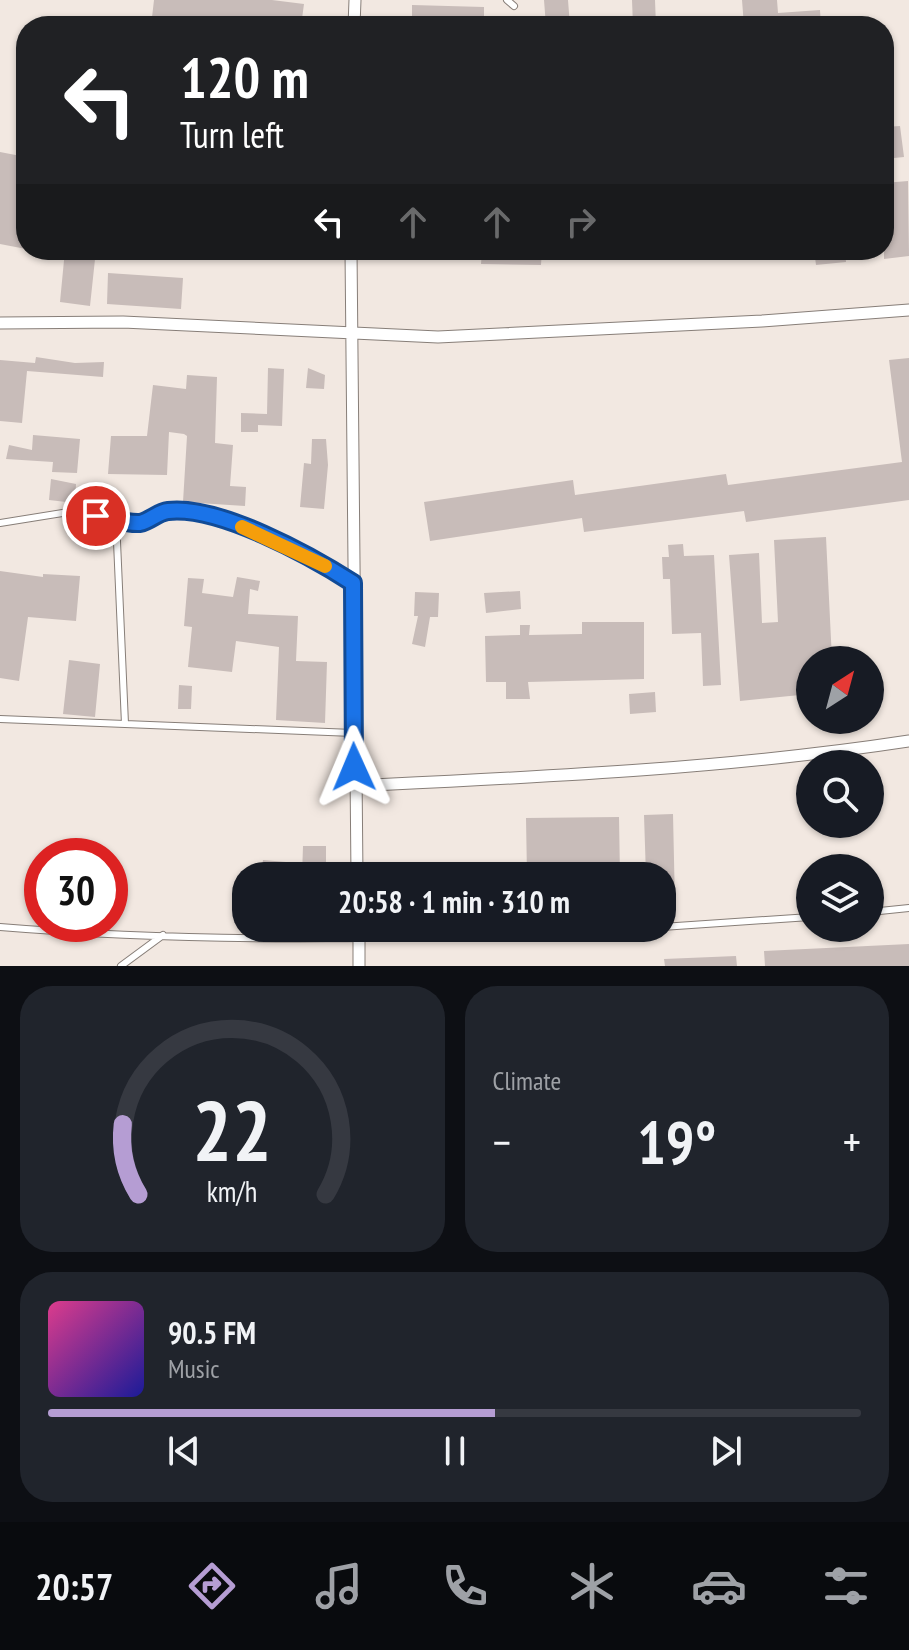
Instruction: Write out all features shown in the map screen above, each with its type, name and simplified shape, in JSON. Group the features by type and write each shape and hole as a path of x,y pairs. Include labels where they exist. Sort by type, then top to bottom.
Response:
{"street":[{"path":"351,260 357,862"},
{"path":"0,323 123,322 438,337 762,321 909,310"},
{"path":"354,786 517,778 737,760 909,741"},
{"path":"359,942 359,966"}],"lane":[{"path":"507,0 514,6"},
{"path":"0,523 81,510 140,523 167,511 203,516 268,537 313,558 353,583"},
{"path":"116,519 125,724"},
{"path":"0,719 353,733"},
{"path":"884,911 909,908"},
{"path":"676,926 796,918"},
{"path":"0,927 77,933 232,934"},
{"path":"121,966 163,934"}],"building":[{"path":"154,0 272,0 304,4 302,16 152,16"},
{"path":"544,0 568,0 569,16 545,16"},
{"path":"632,0 655,0 656,16 633,16"},
{"path":"742,0 777,0 778,13 820,10 820,16 743,16"},
{"path":"412,5 484,7 484,16 412,16"},
{"path":"894,126 900,126 904,157 894,158"},
{"path":"0,152 16,155 16,247 0,244"},
{"path":"908,181 909,256 894,258 894,182"},
{"path":"64,260 95,260 90,306 60,302"},
{"path":"481,260 541,260 541,265 481,264"},
{"path":"815,260 846,260 846,262 816,265"},
{"path":"108,273 183,278 181,309 107,304"},
{"path":"36,357 75,363 104,362 103,377 27,371 22,423 0,421 0,360 35,363"},
{"path":"909,358 909,500 746,522 744,511 584,532 582,518 430,541 424,502 573,480 575,495 726,474 728,485 902,462 889,360"},
{"path":"268,368 284,369 282,426 258,425 258,432 241,432 241,413 267,414"},
{"path":"308,368 325,375 324,389 306,388"},
{"path":"187,375 217,377 215,443 233,445 230,486 246,487 245,506 183,502 187,436 184,434 169,432 167,475 108,474 111,436 147,436 153,385 186,389"},
{"path":"33,435 80,439 77,473 52,472 53,462 6,459 9,445 32,450"},
{"path":"312,439 326,439 328,465 324,509 300,507 304,463 311,464"},
{"path":"51,479 76,484 75,503 49,500"},
{"path":"826,537 831,646 796,646 796,695 740,701 729,555 759,553 762,623 778,622 774,540"},
{"path":"683,544 684,556 714,555 721,685 703,686 701,633 672,634 670,579 663,579 662,557 669,557 668,545"},
{"path":"0,571 43,577 43,574 80,576 76,621 28,617 19,681 0,678"},
{"path":"237,577 260,581 258,591 250,589 248,614 298,616 296,661 327,662 325,723 276,720 279,647 236,641 232,672 188,667 192,627 184,626 188,578 204,579 202,593 233,597"},
{"path":"520,591 521,609 486,613 484,593"},
{"path":"415,592 439,593 438,617 430,617 425,647 412,644 418,616 414,616"},
{"path":"582,622 644,622 644,679 528,682 530,699 506,699 506,682 486,682 485,636 520,635 520,625 530,625 529,635 582,634"},
{"path":"69,660 100,664 95,717 63,714"},
{"path":"179,685 192,686 191,709 178,709"},
{"path":"655,692 656,712 630,714 629,694"},
{"path":"673,814 674,862 646,862 644,815"},
{"path":"619,817 620,862 527,862 526,818"},
{"path":"303,846 326,846 326,862 302,862"},
{"path":"909,944 909,966 765,966 764,951"},
{"path":"736,956 737,966 665,966 664,959"}],"slow traffic":[{"path":"242,527 325,566"}],"route":[{"path":"96,516 140,523 167,511 191,512 268,537 313,558 353,583 354,767"}]}
